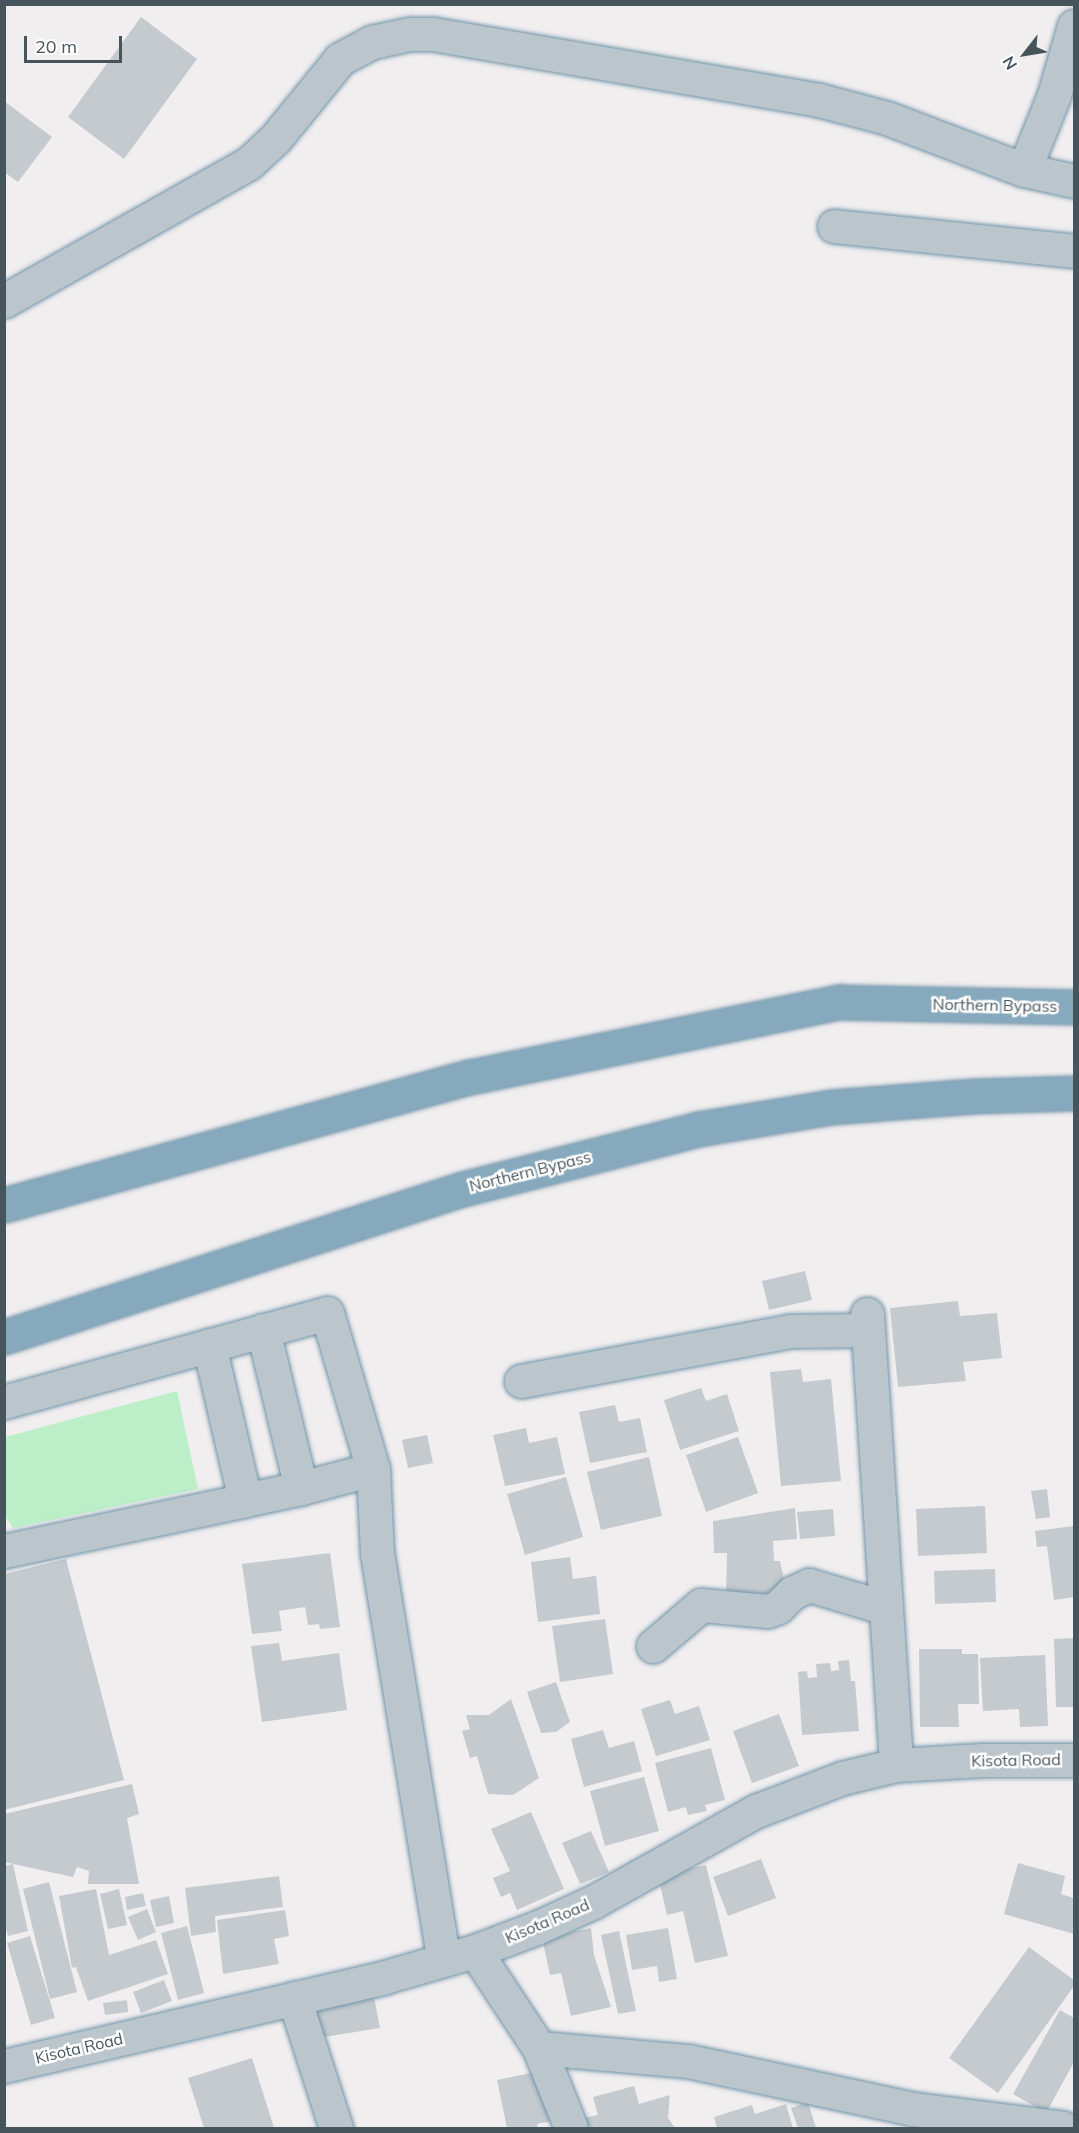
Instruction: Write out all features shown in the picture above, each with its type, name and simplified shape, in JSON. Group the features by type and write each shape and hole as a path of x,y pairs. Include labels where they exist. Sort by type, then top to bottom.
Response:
{"highway":[{"name":"Northern Bypass","path":"4,1205 470,1077 840,1002 1074,1007"},
{"name":"Northern Bypass","path":"4,1337 463,1189 698,1129 831,1107 974,1096 1074,1093"}],"street":[{"path":"1024,170 1054,95 1074,26"},
{"path":"4,301 249,163 274,139 340,59 372,42 411,34 433,34 819,100 887,118 1024,170 1074,181"},
{"path":"834,226 1074,251"},
{"path":"4,1402 327,1313 374,1468 377,1553 444,1960"},
{"path":"522,1381 790,1331 868,1322 896,1765"},
{"path":"263,1330 301,1488"},
{"path":"209,1345 245,1500"},
{"path":"4,1551 301,1488 374,1468"},
{"path":"652,1646 701,1605 768,1611 778,1607 792,1593 809,1586 886,1608"},
{"name":"Kisota Road","path":"4,2066 294,1998 475,1951 536,1928 593,1902 756,1810 842,1778 896,1765 983,1760 1074,1760"},
{"path":"475,1951 539,2048 571,2128"},
{"path":"294,1998 336,2128"},
{"path":"539,2048 688,2061 916,2119 1063,2128"}],"green space":[{"path":"177,1391 198,1489 13,1528 5,1516 5,1437"}],"building":[{"path":"141,17 197,59 124,159 68,117"},
{"path":"4,101 52,137 18,182 4,172"},
{"path":"805,1271 812,1300 769,1310 762,1281"},
{"path":"958,1301 960,1316 997,1313 1002,1358 963,1362 966,1381 898,1387 890,1308"},
{"path":"801,1369 803,1382 831,1379 841,1481 781,1486 770,1372"},
{"path":"701,1388 706,1401 727,1394 739,1431 680,1450 664,1400"},
{"path":"615,1405 619,1422 640,1418 647,1452 590,1463 579,1412"},
{"path":"526,1428 529,1443 557,1437 565,1474 505,1486 493,1435"},
{"path":"427,1435 433,1463 408,1468 402,1440"},
{"path":"738,1437 758,1493 706,1512 686,1455"},
{"path":"649,1457 662,1516 601,1530 587,1472"},
{"path":"566,1477 583,1537 525,1555 507,1494"},
{"path":"1047,1489 1050,1517 1036,1519 1031,1491"},
{"path":"985,1506 987,1553 918,1556 916,1509"},
{"path":"795,1508 797,1539 773,1541 774,1561 780,1561 784,1580 772,1594 726,1594 727,1553 714,1553 713,1521"},
{"path":"833,1509 835,1536 800,1539 797,1512"},
{"path":"1074,1526 1074,1597 1054,1600 1047,1546 1037,1547 1035,1531"},
{"path":"330,1553 340,1627 320,1629 319,1624 308,1625 305,1607 279,1611 282,1631 252,1634 242,1564"},
{"path":"570,1557 573,1579 596,1576 600,1614 538,1622 531,1562"},
{"path":"66,1559 124,1780 4,1810 4,1574"},
{"path":"995,1569 996,1602 935,1604 934,1571"},
{"path":"605,1619 613,1674 560,1682 552,1626"},
{"path":"1074,1638 1074,1707 1056,1707 1054,1639"},
{"path":"279,1643 282,1661 339,1653 347,1710 262,1722 251,1646"},
{"path":"919,1649 962,1649 962,1654 978,1654 979,1704 958,1704 959,1727 920,1727"},
{"path":"1045,1655 1048,1726 1020,1727 1019,1709 983,1711 980,1658"},
{"path":"849,1660 851,1681 855,1681 859,1731 802,1735 798,1672 807,1671 808,1678 817,1677 816,1664 830,1663 831,1671 839,1670 838,1661"},
{"path":"556,1682 570,1722 556,1732 541,1733 527,1692"},
{"path":"511,1699 539,1778 513,1795 488,1794 477,1756 470,1758 462,1731 470,1729 466,1715 489,1715"},
{"path":"670,1700 675,1714 699,1706 710,1740 656,1756 641,1709"},
{"path":"779,1714 799,1766 752,1783 733,1731"},
{"path":"603,1730 609,1748 634,1741 642,1771 584,1787 571,1739"},
{"path":"711,1748 725,1800 705,1805 707,1811 688,1815 686,1807 668,1812 655,1763"},
{"path":"644,1777 659,1831 605,1846 590,1791"},
{"path":"132,1784 139,1814 127,1818 139,1884 88,1884 89,1871 77,1867 73,1877 4,1862 4,1814"},
{"path":"531,1812 564,1889 517,1910 510,1893 501,1897 493,1878 510,1871 491,1829"},
{"path":"591,1831 609,1872 580,1884 562,1843"},
{"path":"761,1859 776,1898 728,1916 713,1877"},
{"path":"1018,1863 1065,1876 1061,1894 1074,1898 1074,1934 1004,1914"},
{"path":"13,1864 28,1931 8,1936 4,1921 4,1866"},
{"path":"706,1865 728,1956 695,1963 683,1911 667,1915 658,1876"},
{"path":"279,1876 283,1907 215,1916 216,1932 191,1936 185,1888"},
{"path":"49,1882 77,1992 50,1999 23,1889"},
{"path":"96,1889 109,1955 156,1940 168,1974 88,2001 76,1967 72,1968 59,1896"},
{"path":"119,1889 127,1925 108,1929 100,1894"},
{"path":"143,1893 146,1906 127,1910 125,1897"},
{"path":"169,1896 174,1923 156,1927 150,1900"},
{"path":"147,1909 156,1932 138,1940 128,1917"},
{"path":"285,1910 289,1936 274,1939 279,1964 223,1974 217,1920"},
{"path":"187,1926 204,1993 178,2000 161,1933"},
{"path":"591,1928 594,1955 611,2007 571,2016 561,1973 550,1975 542,1938"},
{"path":"668,1928 677,1979 659,1982 657,1966 632,1970 626,1935"},
{"path":"619,1931 636,2011 618,2014 601,1935"},
{"path":"30,1936 55,2018 31,2025 7,1943"},
{"path":"1029,1947 1074,1980 1074,1986 998,2093 949,2058"},
{"path":"164,1980 172,2001 141,2013 133,1992"},
{"path":"374,1997 380,2028 318,2038 313,2007"},
{"path":"127,2000 128,2012 105,2015 103,2003"},
{"path":"1060,2010 1074,2018 1074,2062 1046,2113 1013,2094"},
{"path":"252,2058 274,2128 204,2128 188,2078"},
{"path":"541,2071 552,2121 537,2124 538,2128 507,2128 497,2080"},
{"path":"634,2086 639,2104 670,2095 668,2118 675,2128 583,2128 580,2119 598,2115 593,2097"},
{"path":"808,2102 816,2128 798,2128 791,2108"},
{"path":"786,2104 793,2128 717,2128 714,2117 752,2105 755,2114"}]}
